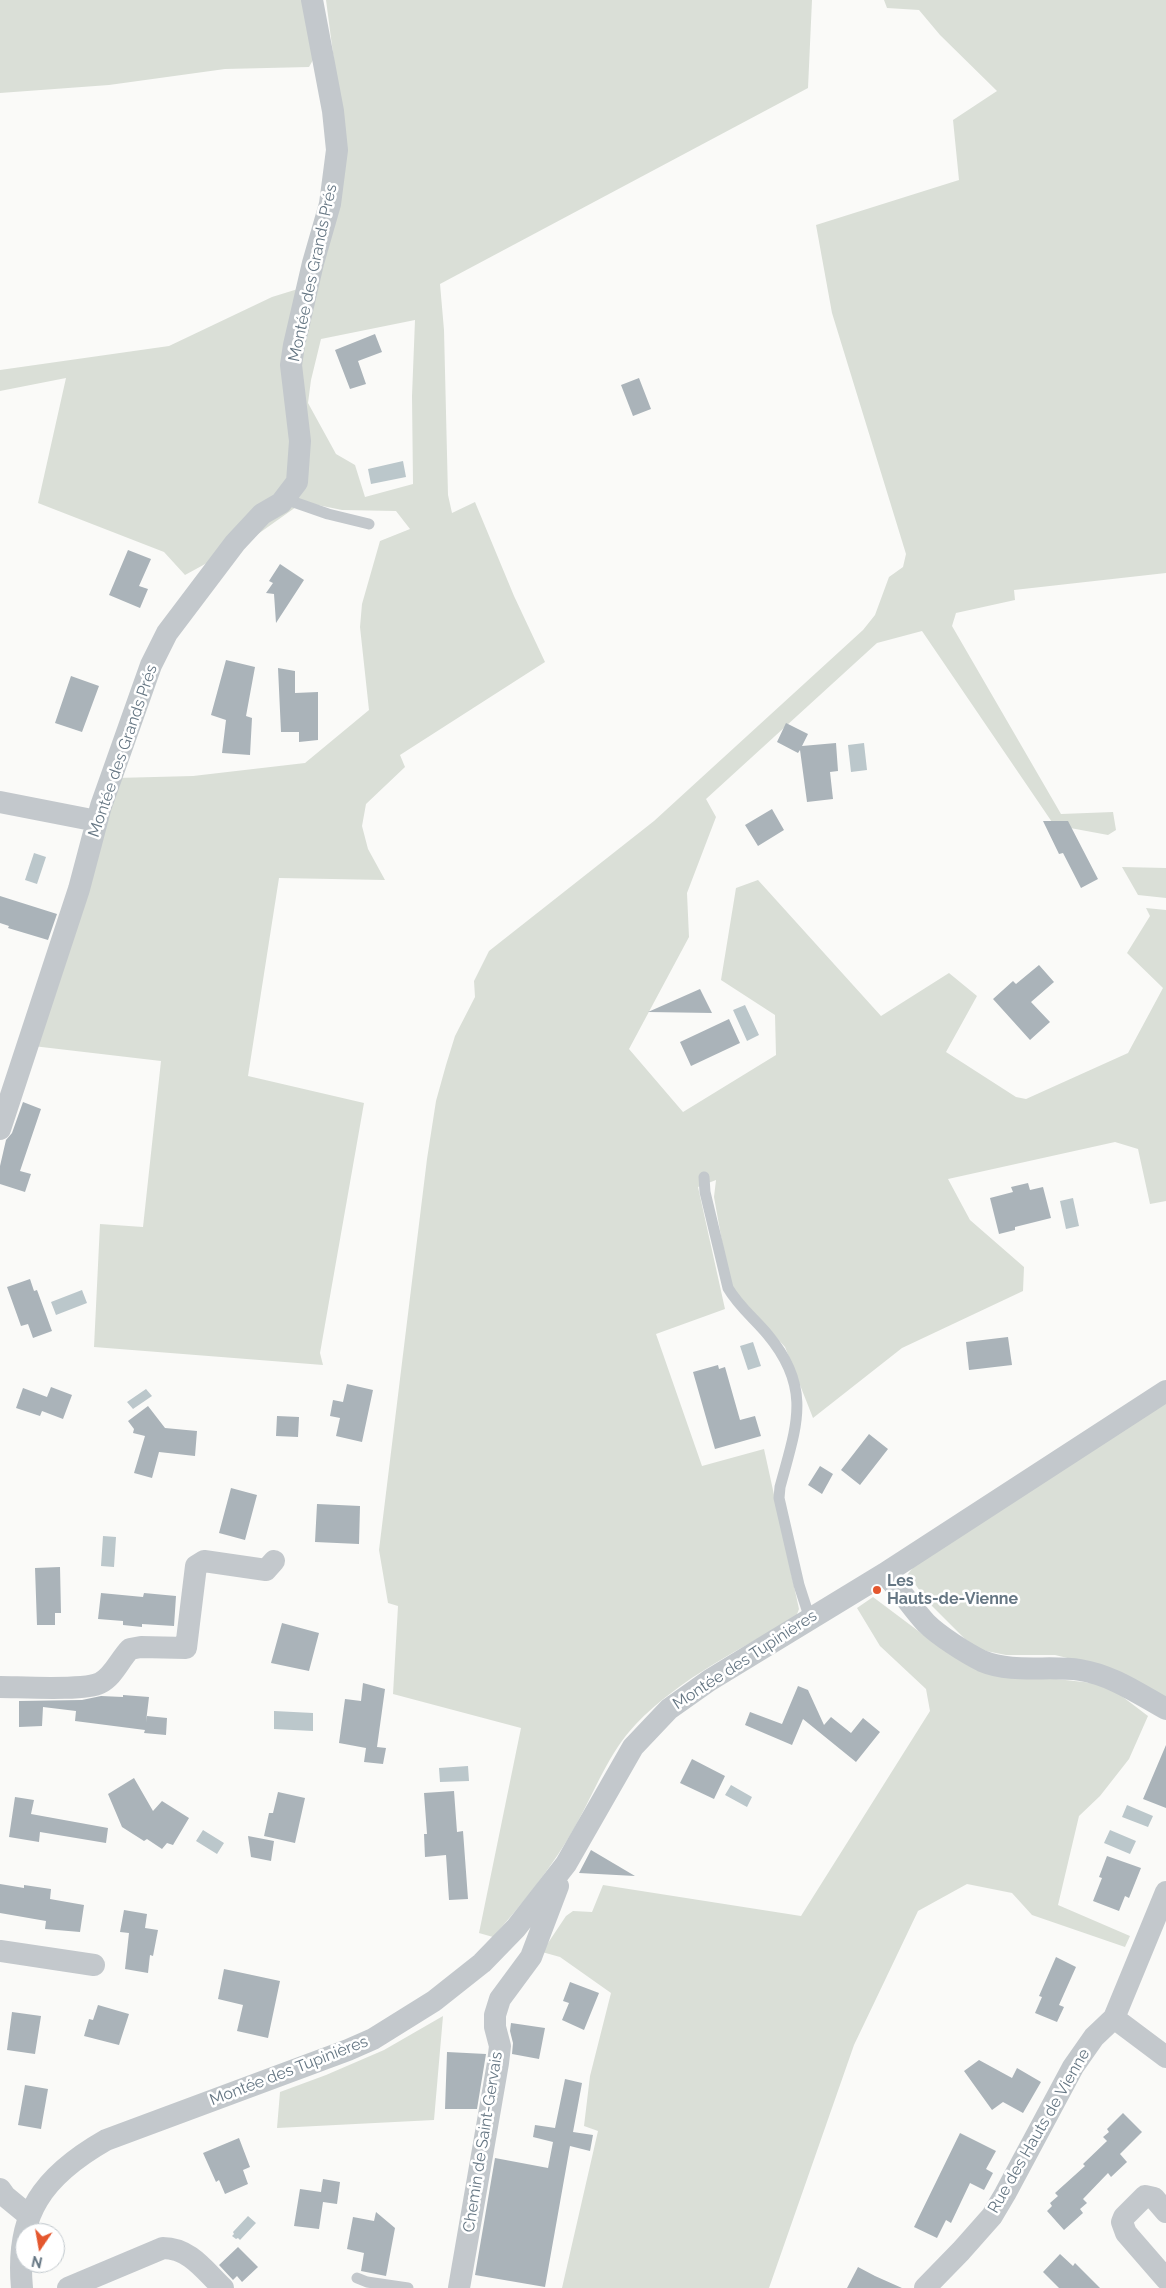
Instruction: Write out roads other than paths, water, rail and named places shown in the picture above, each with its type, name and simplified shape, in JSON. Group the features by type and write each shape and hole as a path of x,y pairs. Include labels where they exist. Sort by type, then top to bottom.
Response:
{"street":[{"name":"Montée des Grands Prés","path":"0,1129 80,889 97,821 134,708 151,665 167,633 234,543 262,514 285,498 297,482 300,441 292,365 294,345 313,263 330,204 337,150 333,111 312,0"},
{"path":"0,802 97,821"},
{"name":"Montée des Tupinières","path":"22,2288 20,2251 28,2215 47,2186 64,2168 87,2150 106,2140 373,2039 406,2020 449,1990 482,1963 516,1928 566,1864 633,1747 648,1729 686,1695 884,1574 1166,1391"},
{"path":"0,1687 84,1687 99,1684 109,1677 130,1649 141,1647 186,1648 196,1566 204,1561 266,1570 274,1561"},
{"path":"884,1574 927,1624 984,1662 1029,1669 1080,1670 1100,1675 1117,1682 1166,1709"},
{"name":"Chemin de Saint-Gervais","path":"459,2288 498,2062 500,2046 495,2027 495,2015 500,1999 531,1956 566,1864"},
{"name":"Rue des Hauts de Vienne","path":"924,2288 992,2216 1074,2067 1094,2036 1114,2018 1166,1892"},
{"path":"0,1950 94,1965"},
{"path":"1114,2018 1166,2057"},
{"path":"0,2189 5,2196 28,2215"},
{"path":"1166,2212 1154,2198 1144,2196 1124,2217 1122,2222 1126,2233 1166,2279"},
{"path":"68,2288 163,2248 185,2252 223,2288"}],"lane":[{"path":"285,498 328,514 369,524"},
{"path":"704,1177 705,1192 728,1288 734,1298 780,1349 792,1372 798,1392 796,1418 780,1487 780,1498 799,1585 810,1619"},
{"path":"357,2278 366,2282 408,2288"}],"place":[{"name":"Les Hauts-de-Vienne","path":"877,1590"}]}
